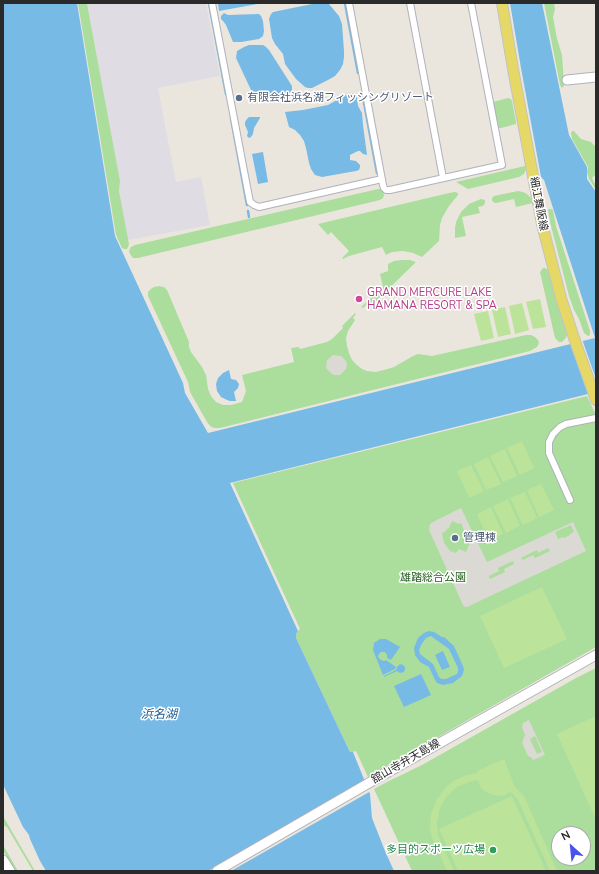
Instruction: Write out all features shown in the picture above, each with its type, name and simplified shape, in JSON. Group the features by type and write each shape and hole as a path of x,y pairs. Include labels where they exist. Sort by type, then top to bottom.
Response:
{"main road":[{"name":"細江舞阪線","path":"502,3 542,224 561,298 596,399"},
{"path":"567,80 596,77"},
{"name":"舘山寺弁天島線","path":"217,871 374,780 594,657"},
{"path":"3,860 10,871"}],"street":[{"path":"212,3 250,202 259,207 382,179"},
{"path":"349,3 382,179 386,190 502,165 471,3"},
{"path":"410,3 443,178"},
{"path":"570,500 549,453 549,442 553,434 560,426 596,418"}],"shaded area":[{"path":"87,3 206,3 220,76 158,88 176,182 201,177 210,225 128,240 119,191 120,181"},
{"path":"333,355 341,356 346,361 346,369 340,375 332,374 326,368 327,360"},
{"path":"461,508 487,562 573,522 586,551 465,607 429,530 430,524","holes":["452,521 459,524 461,523 470,544 466,552 459,549 456,553 453,552 454,551 451,552 444,543 442,533 449,528","571,525 574,532 564,538 558,539 555,532","548,548 550,551 535,558 533,555 523,560 521,558 537,550 538,553","513,561 514,564 504,569 505,572 490,579 489,576 499,571 498,568"]},
{"path":"529,720 545,755 533,760 528,756 522,743 525,735 522,727 523,723","holes":["535,736 542,752 537,754 530,739"]}],"green space":[{"path":"78,3 87,3 120,181 119,191 129,244 127,249 122,248 116,235"},
{"path":"544,3 554,3 555,9 553,17 562,55 564,86 562,88 560,85"},
{"path":"508,98 512,101 516,124 498,128 493,102"},
{"path":"572,131 574,131 581,139 591,142 596,147 596,174 592,178 596,186 596,190 589,179 587,172 588,167 572,139"},
{"path":"525,166 526,169 524,174 519,177 468,189 456,182"},
{"path":"381,189 384,195 380,200 138,258 133,258 129,251 131,247 135,245"},
{"path":"518,191 527,194 533,203 516,207 514,199 496,203 492,200 494,196"},
{"path":"449,193 458,193 458,195 442,218 439,241 422,257 403,251 392,252 386,255 382,247 343,259 342,258 349,251 331,232 328,235 318,224"},
{"path":"481,199 485,200 485,203 483,206 478,207 480,213 462,217 466,236 455,238 456,222 461,212 469,204"},
{"path":"549,209 553,210 556,226 590,331 590,335 588,336 584,333 569,296 550,222"},
{"path":"402,260 416,262 369,308 366,305 363,308 361,307 383,287 380,274 388,271 388,264 394,261"},
{"path":"543,268 548,270 567,334 566,338 562,342 559,342 555,338 540,272"},
{"path":"159,286 164,287 167,290 189,342 191,352 206,375 208,389 211,396 216,402 223,405 231,405 242,402 246,391 242,375 294,362 291,348 299,347 300,349 327,342 343,328 342,326 355,313 356,314 353,318 355,320 348,331 346,338 347,346 352,360 362,369 367,371 375,372 394,367 418,354 432,356 526,335 535,337 539,343 537,347 530,351 220,428 214,428 207,422 190,392 188,382 148,296 148,292 151,289"},
{"path":"540,299 546,327 533,329 526,302"},
{"path":"522,303 529,330 515,334 509,306"},
{"path":"505,307 511,334 498,337 492,310"},
{"path":"488,311 494,338 481,341 474,314"},
{"name":"雄踏総合公園","path":"587,396 596,415 596,647 368,777 356,751 350,752 296,638 296,634 300,629 233,483"},
{"path":"522,441 534,468 520,475 507,448"},
{"path":"505,449 517,476 503,482 490,456"},
{"path":"488,457 501,484 486,490 474,464"},
{"path":"471,465 484,491 469,498 457,471"},
{"path":"541,484 554,510 539,517 527,490"},
{"path":"525,492 537,518 523,525 510,498"},
{"path":"508,499 520,526 506,533 493,506"},
{"path":"491,507 503,534 489,541 477,514"},
{"path":"542,587 567,639 504,668 480,616"},
{"path":"596,668 596,871 412,871 374,789 422,765"},
{"path":"596,716 596,820 557,734"},
{"path":"504,759 515,787 524,796 551,857 551,866 555,866 557,871 550,871 518,800 513,794 510,792 500,796 490,794 482,789 477,780 457,787 447,796 440,808 437,822 438,835 454,871 447,871 432,838 430,829 431,814 437,799 447,786 453,781 467,775 477,773 477,771"},
{"name":"多目的スポーツ広場","path":"512,796 546,871 458,871 439,829"},
{"path":"3,816 35,871 33,871 7,827 3,825"},
{"path":"3,845 18,871 15,871 3,850"}],"water":[{"name":"浜名湖","path":"3,3 77,3 115,236 183,383 185,393 208,433 595,338 544,180 541,177 510,3 542,3 569,135 587,167 587,179 596,192 596,394 588,394 230,483 298,631 296,638 350,752 353,752 370,794 372,818 394,871 46,871 6,791 3,784"},
{"path":"218,3 263,3 219,11"},
{"path":"317,3 329,4 339,16 342,24 344,57 343,64 335,76 312,88 308,88 296,79 285,64 283,54 272,38 269,19 273,12"},
{"path":"224,13 228,15 259,14 263,21 263,36 259,39 233,42 226,25 221,19 221,16"},
{"path":"249,45 263,45 269,50 292,86 292,90 289,95 279,99 270,100 258,97 251,90 236,58 237,51"},
{"path":"351,93 355,94 357,97 358,106 362,113 367,155 358,151 350,155 350,160 356,161 360,165 359,170 322,177 315,175 309,163 304,141 295,130 289,127 285,112 328,105"},
{"path":"249,117 260,118 254,128 253,134 249,138 247,136 248,132 245,122"},
{"path":"263,152 268,182 258,184 252,154"},
{"path":"229,370 231,379 236,380 239,384 238,388 234,392 236,401 230,401 221,397 217,391 216,384 218,378"},
{"path":"429,631 434,632 444,637 454,646 464,670 462,676 453,683 443,685 437,683 429,667 420,662 415,655 414,648 418,638","holes":["431,636 449,649 458,671 457,674 446,679 441,679 433,664 420,654 419,650 426,638"]},
{"path":"380,639 386,639 400,647 391,660 387,658 385,652 381,652 379,654 378,657 381,660 386,660 396,667 383,675 373,650 374,643"},
{"path":"443,651 450,667 442,670 435,655"},
{"path":"400,664 405,667 404,672 400,673 397,671 384,677 396,670"},
{"path":"421,674 431,695 404,707 394,686"}],"pier":[{"path":"582,339 596,379 596,396 589,396 570,342"},
{"path":"366,780 371,791 231,871 208,871"}],"waterway":[{"path":"209,3 226,94"},
{"path":"345,3 358,73"},
{"path":"362,92 377,173"},
{"path":"231,118 247,205"},
{"path":"248,211 249,217"}],"place":[{"name":"有限会社浜名湖フィッシングリゾート","path":"239,98"},
{"name":"GRAND MERCURE LAKE HAMANA RESORT & SPA","path":"359,299"},
{"name":"管理棟","path":"455,538"},
{"name":"多目的スポーツ広場","path":"493,850"}]}
